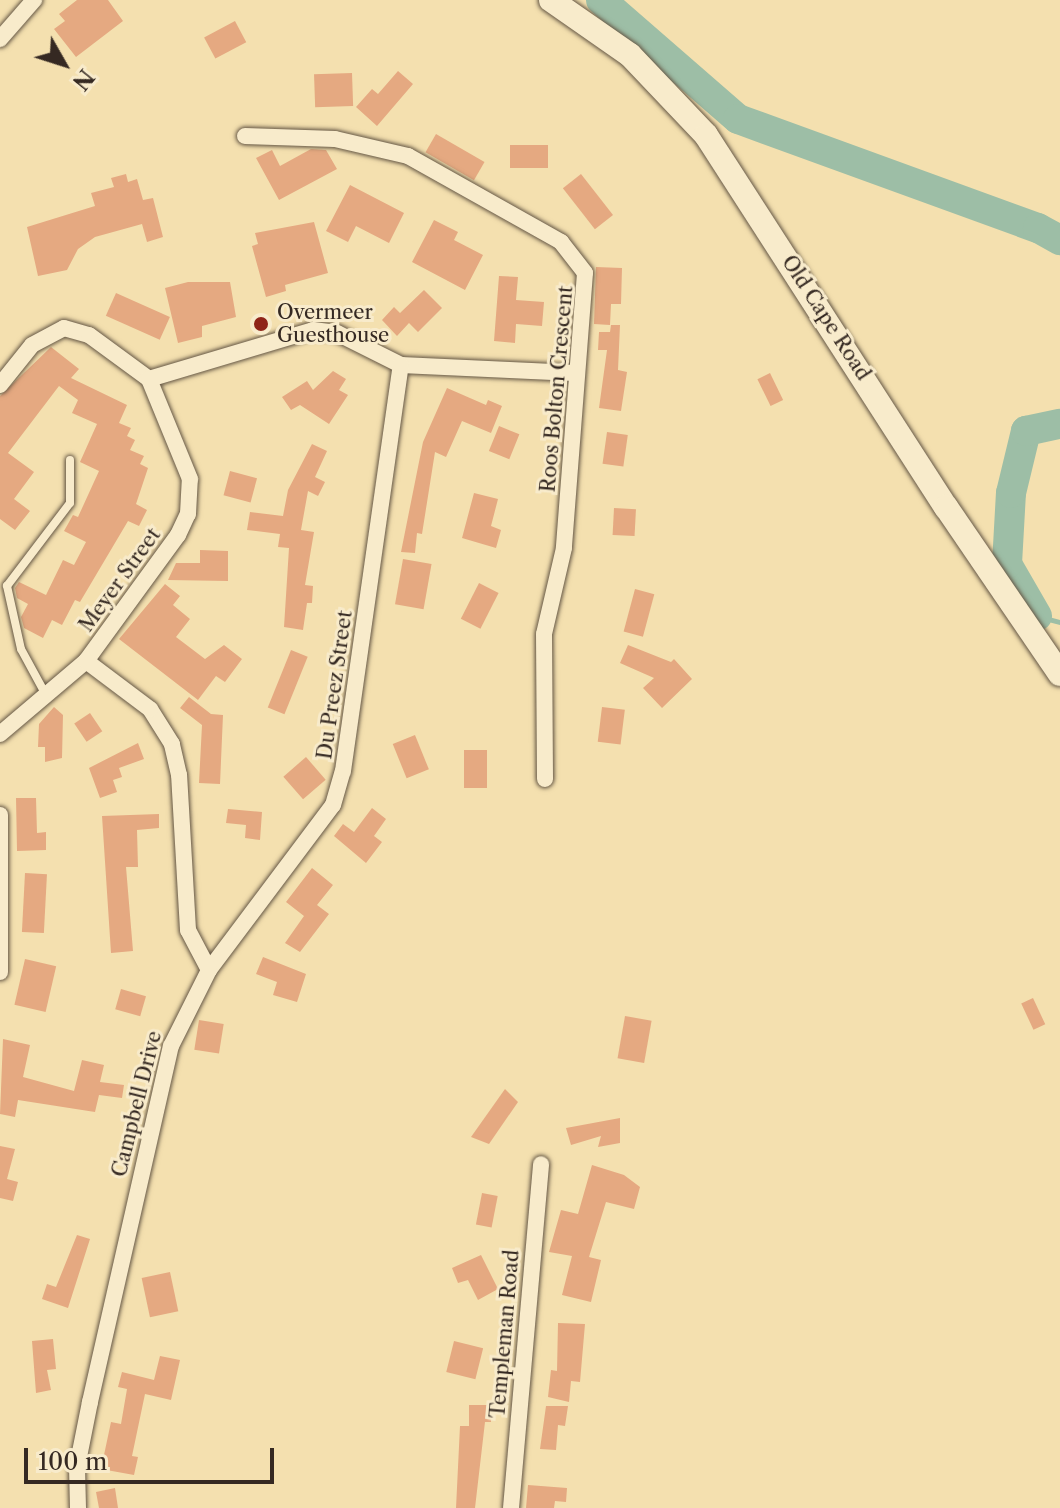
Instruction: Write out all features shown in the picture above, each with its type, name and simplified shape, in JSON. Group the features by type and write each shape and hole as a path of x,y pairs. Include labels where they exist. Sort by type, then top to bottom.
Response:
{"street":[{"path":"0,39 34,0"},
{"name":"Old Cape Road","path":"551,0 630,55 706,135 946,507 1060,674"},
{"name":"Roos Bolton Crescent","path":"245,136 352,142 408,156 561,242 577,259 588,286 575,373 564,548 544,634 545,779"},
{"path":"0,385 32,345 64,328 89,335 149,379 313,330 337,333 401,365 575,373"},
{"name":"Du Preez Street","path":"209,970 333,805 343,771 401,365"},
{"name":"Meyer Street","path":"0,734 86,661 178,535 188,514 190,479 149,379"},
{"path":"86,661 150,709 172,744 179,775 188,930 209,970"},
{"path":"0,815 0,972"},
{"name":"Campbell Drive","path":"78,1508 77,1467 167,1061 183,1012 209,970"},
{"name":"Templeman Road","path":"511,1508 541,1164"}],"lane":[{"path":"46,695 21,649 7,586 70,503 70,460"}],"building":[{"path":"77,0 108,0 123,21 76,57 54,29 65,21 59,14"},
{"path":"235,21 246,42 215,59 204,37"},
{"path":"398,71 413,84 377,126 356,107 372,89 378,94"},
{"path":"352,73 353,106 315,107 314,74"},
{"path":"436,134 484,162 474,180 426,152"},
{"path":"510,145 548,145 548,168 510,168"},
{"path":"311,149 326,150 337,169 279,200 256,158 272,150 280,166"},
{"path":"126,174 128,182 137,179 143,200 153,198 163,237 147,242 142,224 95,237 78,249 67,270 38,276 27,227 95,206 91,193 114,187 111,178"},
{"path":"581,174 613,215 595,229 563,188"},
{"path":"350,185 404,213 389,243 356,226 348,242 326,231"},
{"path":"434,220 458,232 454,240 483,255 465,290 412,262"},
{"path":"314,222 328,273 285,285 286,291 266,297 252,246 258,244 255,233"},
{"path":"596,267 622,268 621,304 611,304 610,325 594,324"},
{"path":"499,276 518,277 516,300 544,302 542,326 516,324 515,343 494,341"},
{"path":"188,282 230,282 236,317 202,326 202,337 178,343 165,288"},
{"path":"424,290 442,308 418,332 409,323 397,336 382,320 394,307 400,313"},
{"path":"116,293 170,317 160,340 106,316"},
{"path":"611,325 620,325 618,370 627,372 621,411 599,408 607,350 598,350 599,332 610,332"},
{"path":"51,347 79,369 71,378 127,405 119,423 131,428 127,436 135,440 130,450 144,456 140,464 148,468 136,504 147,510 139,526 128,521 80,602 75,600 62,625 52,620 43,638 24,628 21,617 28,604 17,598 15,588 19,582 46,595 63,560 74,565 86,542 64,531 73,515 78,517 99,471 80,462 97,424 72,413 78,400 59,386 8,453 34,472 14,499 30,511 15,530 0,519 0,396"},
{"path":"333,371 346,379 339,390 348,395 329,424 300,405 291,410 282,397 307,381 313,390"},
{"path":"770,373 783,400 771,406 757,379"},
{"path":"447,388 486,405 488,400 502,406 491,433 462,421 446,457 435,452 422,534 417,533 415,553 401,552 423,442"},
{"path":"499,426 519,434 509,459 489,451"},
{"path":"607,432 628,435 623,467 603,464"},
{"path":"312,444 327,451 315,477 325,482 318,496 308,491 301,530 314,532 305,585 313,586 312,603 307,603 303,630 284,627 289,548 278,547 280,534 247,530 250,512 283,516 288,490"},
{"path":"230,471 257,478 251,502 224,495"},
{"path":"474,493 498,499 491,526 501,530 496,548 462,538"},
{"path":"614,508 636,509 635,536 613,535"},
{"path":"200,550 228,551 228,581 168,580 176,563 200,563"},
{"path":"403,559 432,564 424,609 395,604"},
{"path":"479,583 499,593 480,629 461,619"},
{"path":"165,584 180,596 173,605 190,619 176,637 205,659 224,645 242,659 225,682 216,676 198,700 119,639"},
{"path":"635,589 654,594 643,637 624,632"},
{"path":"628,645 671,662 674,659 692,679 662,708 643,688 654,678 620,663"},
{"path":"291,650 308,657 284,714 268,707"},
{"path":"189,697 211,714 223,715 220,784 199,783 202,725 180,708"},
{"path":"54,707 63,715 62,758 45,762 45,747 38,747 39,724"},
{"path":"602,707 625,710 621,745 598,742"},
{"path":"90,713 102,731 87,742 74,724"},
{"path":"415,735 429,769 407,778 393,744"},
{"path":"138,743 144,759 119,768 122,777 113,780 117,792 100,798 89,768"},
{"path":"464,750 487,750 487,788 464,788"},
{"path":"306,757 326,780 303,799 283,777"},
{"path":"16,798 36,798 37,833 46,832 46,850 17,851"},
{"path":"372,808 386,819 374,836 382,842 366,863 334,836 343,824 354,832"},
{"path":"228,809 262,812 260,840 245,838 246,825 226,823"},
{"path":"159,814 159,828 137,830 138,867 126,867 133,951 111,953 102,816"},
{"path":"312,868 333,885 317,905 329,914 300,952 285,943 304,916 286,902"},
{"path":"25,873 47,874 44,933 22,932"},
{"path":"263,957 306,974 297,1002 273,995 277,982 256,974"},
{"path":"25,959 56,966 46,1012 14,1005"},
{"path":"121,989 146,996 140,1016 115,1009"},
{"path":"1033,998 1045,1024 1033,1030 1021,1003"},
{"path":"625,1016 652,1021 644,1063 618,1058"},
{"path":"199,1020 224,1024 219,1054 194,1050"},
{"path":"3,1039 30,1045 23,1077 74,1091 82,1060 104,1065 100,1082 124,1085 122,1098 99,1095 95,1112 18,1100 15,1117 0,1114"},
{"path":"505,1089 518,1102 489,1144 471,1137"},
{"path":"620,1118 620,1143 598,1147 601,1136 571,1145 566,1128"},
{"path":"0,1146 15,1149 7,1179 18,1182 13,1201 0,1198"},
{"path":"592,1165 624,1175 640,1187 634,1209 606,1202 589,1257 601,1260 591,1302 562,1295 572,1256 549,1252 561,1210 578,1214"},
{"path":"482,1193 498,1196 492,1227 476,1224"},
{"path":"77,1235 90,1239 68,1308 42,1299 47,1284 56,1287"},
{"path":"481,1255 498,1289 478,1300 468,1280 458,1283 452,1268"},
{"path":"170,1272 178,1311 150,1317 142,1278"},
{"path":"558,1323 585,1324 580,1382 571,1381 569,1402 548,1397 551,1370 557,1371"},
{"path":"53,1339 56,1369 47,1370 51,1390 36,1393 32,1341"},
{"path":"454,1341 483,1348 475,1379 446,1372"},
{"path":"160,1356 180,1360 171,1400 145,1394 132,1456 138,1457 134,1475 101,1469 111,1422 121,1424 127,1389 118,1387 122,1372 154,1380"},
{"path":"469,1405 491,1405 491,1422 485,1422 475,1508 456,1508 460,1426 469,1426"},
{"path":"546,1406 568,1406 565,1426 558,1425 556,1450 540,1449"},
{"path":"528,1485 567,1488 566,1502 555,1501 554,1508 526,1508"},
{"path":"115,1488 118,1508 99,1508 96,1492"}],"waterway":[{"path":"601,0 738,119 1038,228 1060,240"},
{"path":"1037,616 1007,564 1011,493 1026,431 1060,424"},
{"path":"1037,616 1060,622"}],"place":[{"name":"Overmeer Guesthouse","path":"261,324"}]}
